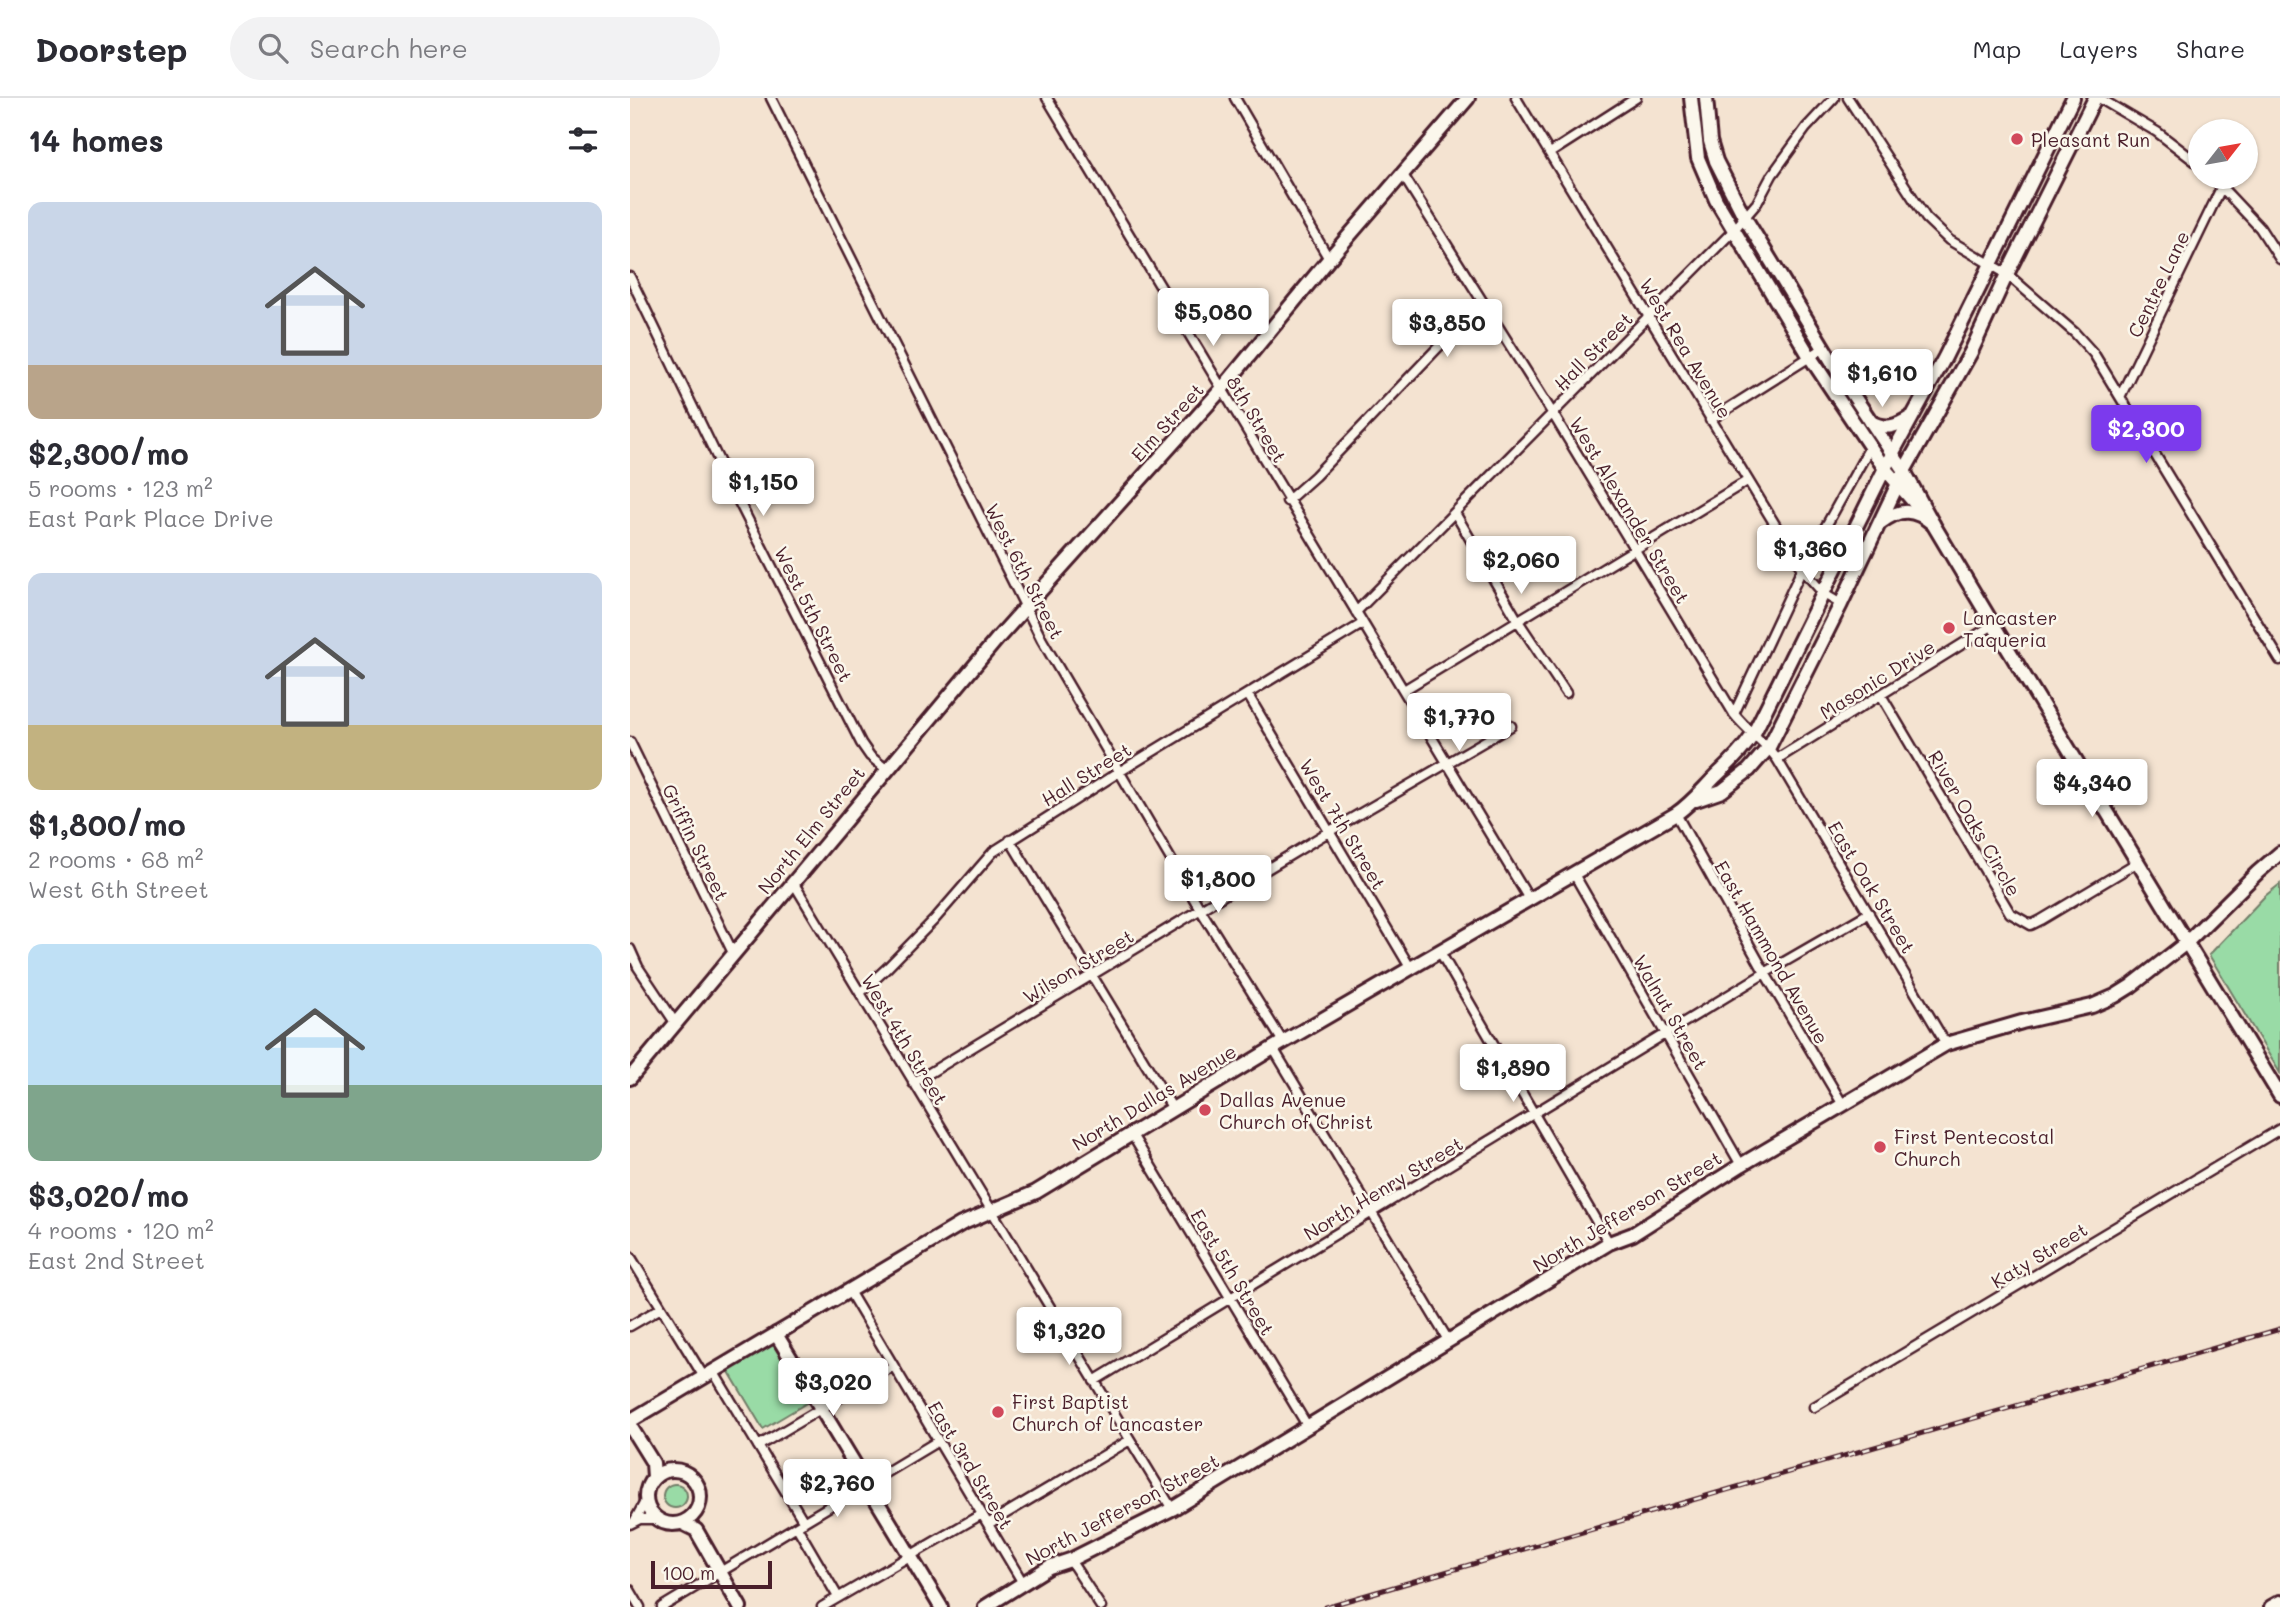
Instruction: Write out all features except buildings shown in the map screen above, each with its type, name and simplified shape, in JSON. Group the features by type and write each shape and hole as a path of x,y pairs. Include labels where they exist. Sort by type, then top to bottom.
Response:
{"main road":[{"name":"Elm Street","path":"1025,608 1221,390 1329,259 1468,98"},
{"path":"1691,98 1699,158 1716,200 1733,231 1810,357 1885,469 1933,524"},
{"path":"1706,98 1710,142 1723,180 1824,348 1904,471 1993,625 2280,1096"},
{"name":"North Dallas Avenue","path":"1695,801 1716,776 1734,761 1754,735 1892,454 1952,343 2073,98"},
{"name":"North Dallas Avenue","path":"630,1423 961,1224 1036,1192 1278,1045 1695,801 1722,791 1749,770 1769,747 1904,471 1971,352 2007,274 2097,98"},
{"path":"2035,174 2053,182"},
{"path":"1952,343 1971,352"},
{"path":"1871,422 1888,428 1895,427 1911,417"},
{"path":"1880,523 1899,511 1910,510 1933,524"},
{"name":"North Elm Street","path":"630,1078 886,769 1025,608"},
{"name":"North Jefferson Street","path":"985,1607 1049,1567 1070,1560 1171,1509 1609,1243 1633,1234 1741,1165 1946,1044 2022,1022 2092,1006 2131,986 2186,943 2280,853"},
{"path":"776,1334 941,1607"},
{"path":"630,1423 651,1458 654,1477"},
{"path":"651,1458 667,1470"},
{"path":"682,1523 694,1515 701,1499 697,1483 686,1473 667,1470 654,1477 648,1485 646,1500 650,1511 657,1519 667,1524 682,1523 692,1527 740,1607"},
{"path":"694,1515 698,1534"},
{"path":"2271,1607 2280,1602"}],"street":[{"name":"West 6th Street","path":"771,98 1025,608 1278,1045 1372,1214 1448,1340"},
{"name":"8th Street","path":"1046,98 1362,624"},
{"path":"1235,98 1329,259"},
{"name":"West Rea Avenue","path":"1516,98 1802,569 1824,594 1841,604"},
{"path":"1550,153 1636,98"},
{"name":"Hall Street","path":"1356,612 1733,231 1757,204 1783,158 1834,98"},
{"path":"1848,98 1926,218 1949,240 2007,274 2085,343 2121,395 2280,660"},
{"path":"2097,98 2157,132 2188,156"},
{"name":"West Alexander Street","path":"1404,175 1553,414 1734,714 1769,747"},
{"name":"Centre Lane","path":"2121,395 2221,189"},
{"path":"2225,189 2260,229 2280,259"},
{"name":"West 5th Street","path":"630,277 731,486 861,743 870,756 886,769"},
{"path":"1287,501 1449,336"},
{"path":"1710,420 1824,348"},
{"path":"1734,714 1802,569 1870,447"},
{"path":"1404,690 1747,481"},
{"path":"1455,513 1518,621 1566,693"},
{"path":"1362,624 1529,899"},
{"name":"Hall Street","path":"860,993 934,920 993,852 1362,624"},
{"name":"Masonic Drive","path":"1777,759 1993,625"},
{"name":"West 7th Street","path":"1248,695 1411,969"},
{"name":"River Oaks Circle","path":"1881,695 2010,913 2021,921 2031,925 2041,920 2138,862"},
{"name":"Wilson Street","path":"914,1083 1329,831 1511,726"},
{"name":"Griffin Street","path":"630,742 734,955"},
{"name":"East Oak Street","path":"1769,747 1946,1044"},
{"name":"East Hammond Avenue","path":"1676,814 1765,974 1843,1105"},
{"path":"1010,840 1173,1109"},
{"name":"Walnut Street","path":"1574,874 1741,1165"},
{"name":"West 4th Street","path":"793,882 1171,1509"},
{"name":"North Henry Street","path":"1094,1381 1869,913"},
{"path":"630,949 638,967 676,1024"},
{"path":"1440,952 1609,1243"},
{"name":"Katy Street","path":"1814,1407 2280,1129"},
{"name":"East 5th Street","path":"1131,1133 1308,1427"},
{"path":"630,1256 662,1308 758,1446 838,1597"},
{"name":"East 3rd Street","path":"849,1291 1023,1583"},
{"path":"630,1326 662,1308"},
{"path":"758,1446 893,1366"},
{"path":"988,1524 1129,1440"},
{"path":"662,1607 938,1441"},
{"path":"631,1523 639,1516 646,1500"},
{"path":"822,1607 982,1514"},
{"path":"631,1523 640,1519 657,1519"},
{"path":"1070,1560 1101,1607"},
{"path":"630,1590 640,1607"}],"green space":[{"path":"2280,884 2280,1073 2209,955 2265,896"},
{"path":"774,1342 810,1401 763,1429 728,1370"},
{"path":"670,1484 680,1484 687,1491 687,1501 680,1508 670,1508 663,1501 663,1491"}],"railway":[{"path":"1325,1607 2280,1329"}],"place":[{"name":"Pleasant Run","path":"2017,139"},
{"name":"Lancaster Taqueria","path":"1949,628"},
{"name":"Dallas Avenue Church of Christ","path":"1205,1110"},
{"name":"First Pentecostal Church","path":"1880,1147"},
{"name":"First Baptist Church of Lancaster","path":"998,1412"}]}
